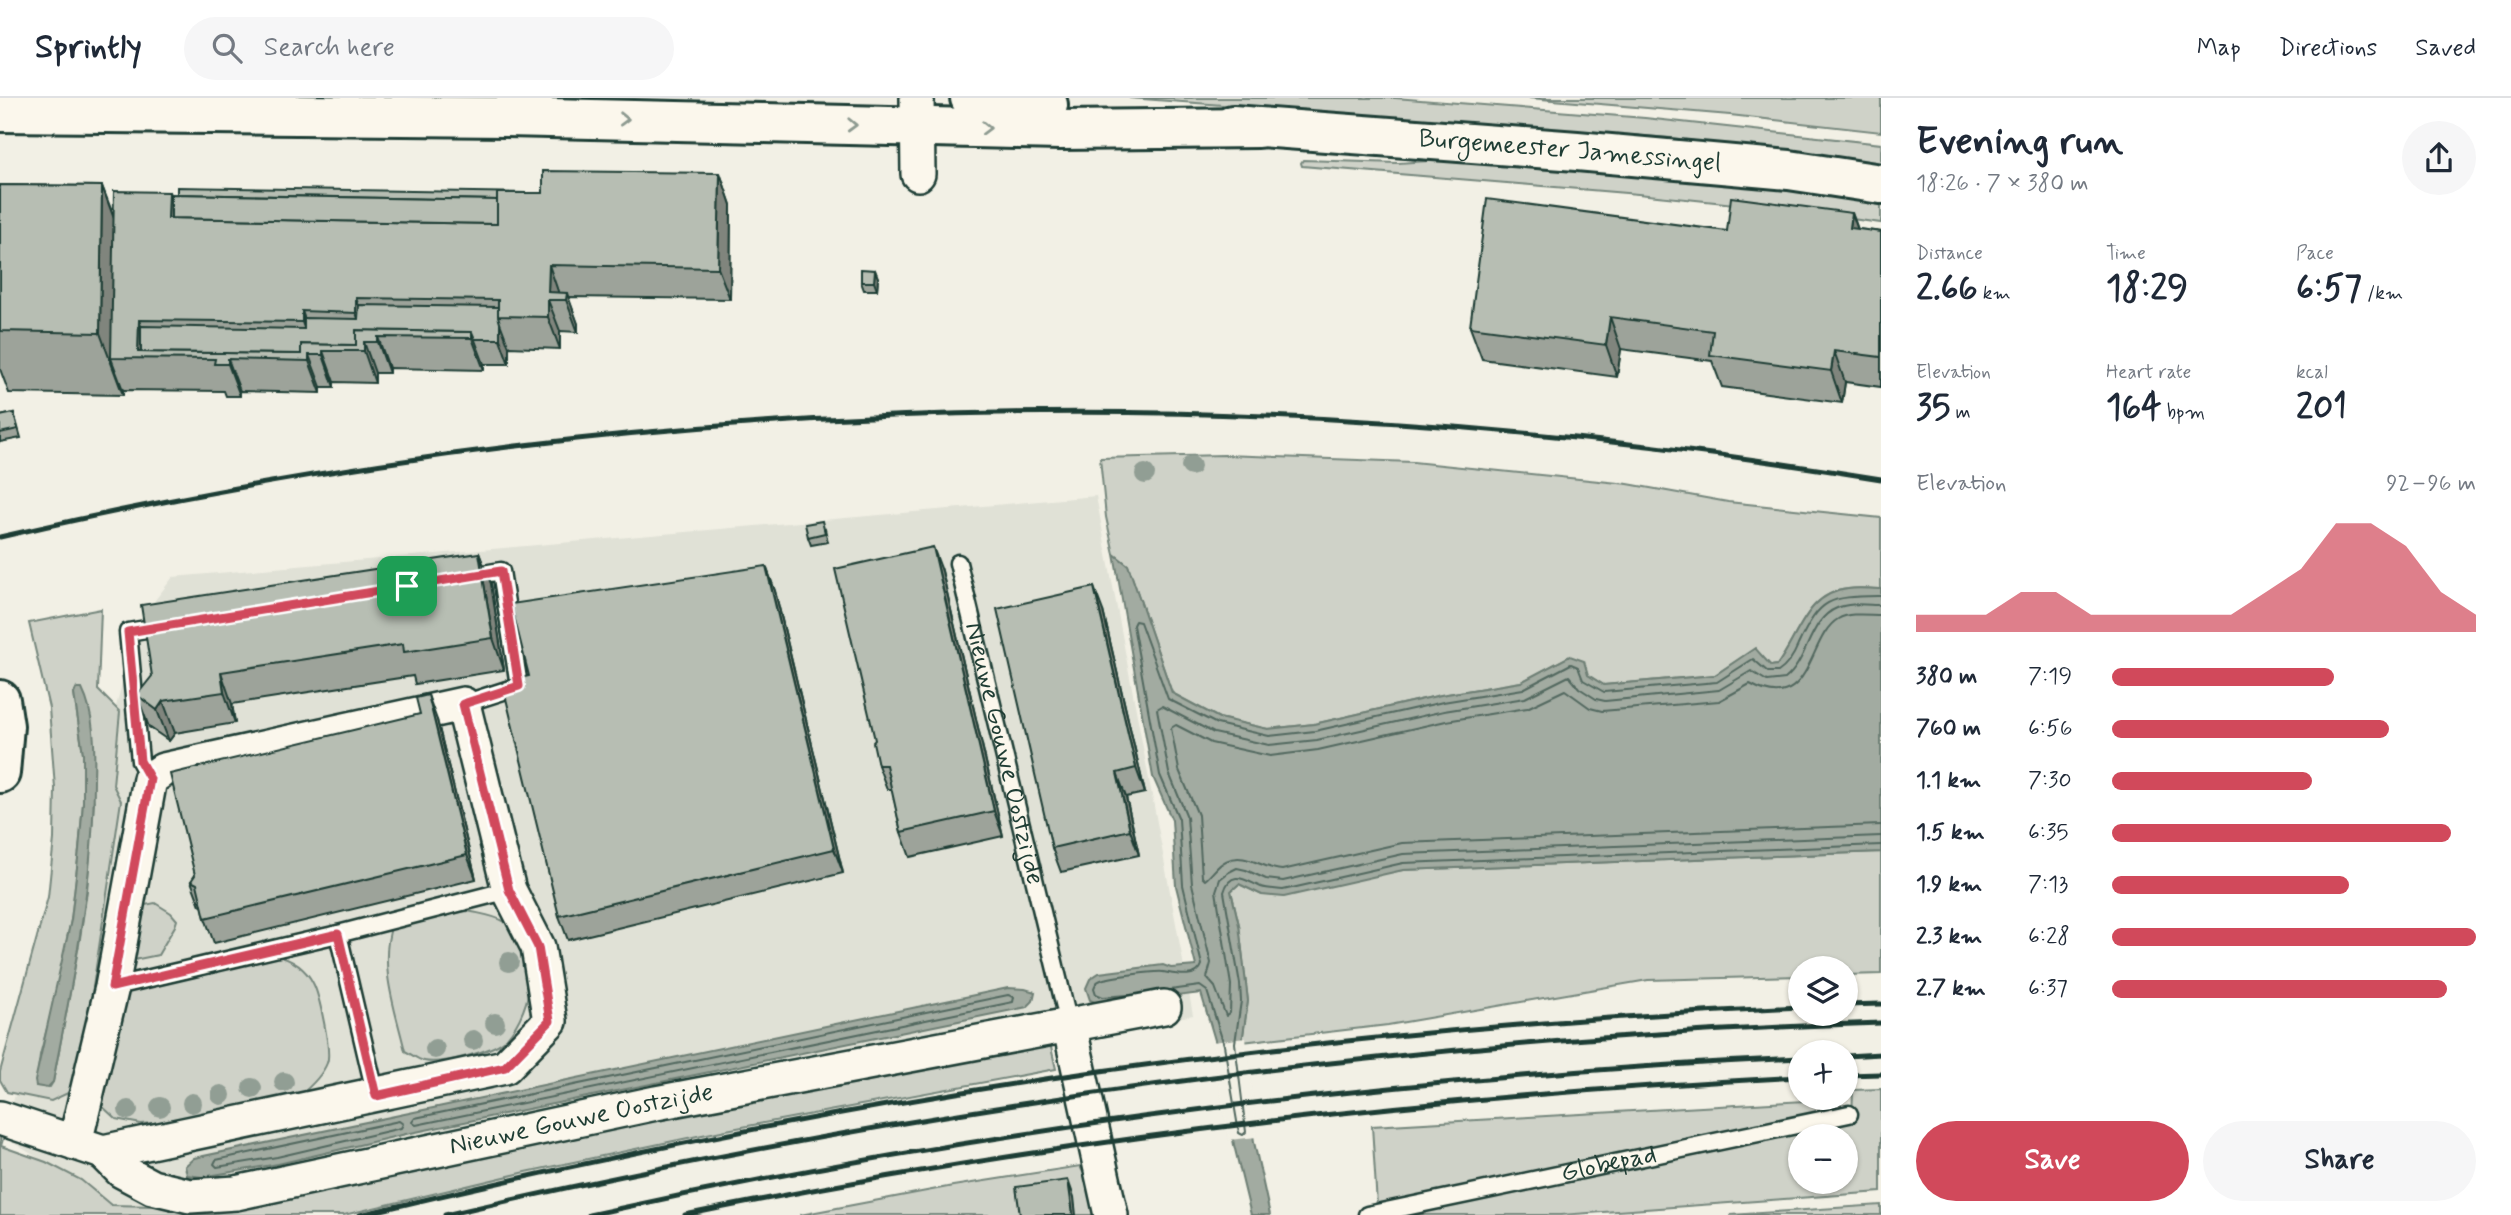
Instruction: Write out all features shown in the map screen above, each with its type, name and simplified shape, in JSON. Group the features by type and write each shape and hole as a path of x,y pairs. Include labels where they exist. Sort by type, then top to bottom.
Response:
{"main road":[{"name":"Burgemeester Jamessingel","path":"970,98 1097,109 1258,128 1577,150 1789,170 1881,184"},
{"name":"Burgemeester Jamessingel","path":"0,112 507,117 918,112 1060,130 1258,128"},
{"path":"0,700 4,726 0,773"}],"street":[{"path":"918,112 918,174"},
{"path":"463,704 509,890 538,947 550,1021 505,1067 376,1096 89,1147 112,987 150,779 163,770 463,704"},
{"name":"Nieuwe Gouwe Oostzijde","path":"0,1118 89,1147 122,1171 152,1187 190,1196 236,1193 656,1103 1164,1007"},
{"path":"1069,1024 1111,1215"}],"lane":[{"name":"Nieuwe Gouwe Oostzijde","path":"958,563 1069,1024"},
{"path":"445,580 501,571 519,686 463,704"},
{"path":"150,779 140,761 128,632 183,623"},
{"path":"112,987 338,934 509,890"},
{"path":"338,934 376,1096"},
{"name":"Globepad","path":"1367,1215 1849,1114"}],"shaded area":[{"path":"1129,98 1395,98 1645,118 1881,144 1881,164 1671,138"},
{"path":"1529,98 1881,98 1881,132 1730,115"},
{"path":"1459,159 1734,181 1881,200 1881,223 1638,194 1302,166 1301,163 1303,160 1398,163"},
{"path":"1224,455 1413,462 1628,484 1728,502 1881,518 1881,589 1848,589 1822,598 1805,618 1777,665 1771,666 1755,649 1715,675 1603,685 1588,675 1570,656 1522,682 1441,695 1314,724 1268,729 1219,718 1172,693 1128,565 1114,554 1106,517 1100,458"},
{"path":"1096,496 1193,1015 187,1215 130,1215 4,1137 138,622 173,577"},
{"path":"101,609 98,690 120,712 113,785 121,801 81,1067 68,1093 51,1101 7,1092 0,1080 48,897 54,839 55,788 49,708 29,623","holes":["76,689 94,803 87,891 53,1082 50,1087 36,1086 40,1055 71,920 79,850 83,753 74,694"]},
{"path":"1881,852 1881,974 1858,975 1858,956 1788,956 1788,976 1648,980 1388,1025 1242,1042 1248,1001 1239,925 1231,891 1239,884 1262,895 1403,870"},
{"path":"155,903 171,913 177,920 175,926 158,955 134,960 129,954 140,906"},
{"path":"468,911 492,916 505,922 517,933 530,962 528,995 516,1025 501,1043 454,1059 432,1062 422,1060 405,1051 393,1005 387,956 392,925 444,912"},
{"path":"275,955 302,968 316,989 328,1057 325,1068 307,1089 299,1096 165,1122 141,1124 116,1119 103,1107 100,1084 127,993 139,987"},
{"path":"1050,1043 1056,1069 726,1130 526,1172 344,1215 0,1215 0,1131 5,1132 1,1146 46,1162 81,1180 111,1205 199,1207 640,1111"},
{"path":"1881,1089 1881,1192 1858,1194 1858,1124 1837,1124 1852,1121 1852,1110 1858,1110 1858,1090"},
{"path":"1788,1102 1788,1110 1840,1110 1377,1205 1372,1126"},
{"path":"1788,1134 1788,1194 1853,1194 1561,1215 1397,1215"},
{"path":"1080,1166 1093,1193 1096,1215 800,1215 953,1186"},
{"path":"1881,1205 1881,1215 1730,1215"}],"water":[{"path":"1114,554 1128,565 1172,693 1219,718 1268,729 1314,724 1441,695 1521,682 1570,656 1584,661 1588,675 1604,685 1715,675 1755,648 1771,666 1777,665 1805,618 1822,598 1848,589 1881,589 1881,852 1403,870 1284,897 1262,895 1239,884 1231,891 1239,925 1248,1001 1242,1042 1254,1142 1270,1215 1251,1215 1234,1145 1217,1047 1201,993 1102,1005 1090,1000 1086,988 1090,979 1099,973 1163,965 1171,968 1196,966 1176,886 1172,820 1153,777"},
{"path":"76,689 82,689 90,710 94,768 93,817 81,932 53,1082 47,1088 36,1086 35,1081 71,920 83,803 83,753 74,694"},
{"path":"1008,988 1035,992 1033,1001 1027,1007 406,1134 278,1164 202,1177 187,1175 185,1166 194,1158"}],"pier":[{"path":"1246,1038 1257,1137 1229,1140 1212,1042"}],"building":[{"path":"543,171 720,173 718,268 549,265 548,292 567,293 566,300 548,300 548,317 498,316 498,300 356,298 356,313 302,311 302,322 139,320 138,352 301,354 301,344 356,345 356,330 472,332 472,338 378,337 378,342 364,342 364,351 323,351 323,355 309,355 309,361 228,359 228,364 214,364 215,359 111,358 114,191 169,192 168,218 497,224 497,193 543,193"},
{"path":"0,185 102,186 100,333 0,331"},
{"path":"177,187 527,193 497,193 497,200 177,194"},
{"path":"171,194 497,200 497,224 171,218"},
{"path":"1731,197 1852,213 1850,228 1881,232 1881,357 1834,351 1831,371 1710,355 1713,331 1610,317 1606,345 1470,327 1487,199 1727,231"},
{"path":"861,269 875,270 874,282 861,282"},
{"path":"359,305 498,307 500,339 475,339 472,332 356,330 356,345 301,344 301,354 141,352 141,326 304,329 304,318 358,319"},
{"path":"14,413 18,429 0,433 0,416"},
{"path":"822,521 825,533 808,537 805,524"},
{"path":"933,547 994,811 901,832 886,765 878,765 873,742 875,740 835,569"},
{"path":"479,553 493,638 404,652 403,644 221,672 224,692 163,701 157,710 137,695 152,676 141,605"},
{"path":"766,566 834,849 559,916 502,682 529,676 511,604"},
{"path":"1094,587 1136,768 1117,773 1130,830 1052,848 997,609"},
{"path":"428,695 467,855 205,918 197,884 191,881 195,875 170,774 420,714 416,698"},
{"path":"1068,1180 1073,1215 1020,1215 1016,1187"}],"railway":[{"path":"0,537 233,489 467,452 702,428 937,415 1173,413 1409,424 1645,446 1881,479"},
{"path":"1858,1005 1881,1004"},
{"path":"360,1215 542,1173 817,1117 1093,1072 1269,1049 1446,1031 1788,1008"},
{"path":"445,1215 800,1141 1158,1084 1519,1044 1700,1031 1881,1023"},
{"path":"1858,1055 1881,1054"},
{"path":"589,1215 889,1156 1191,1111 1495,1078 1788,1059"},
{"path":"1858,1075 1881,1074"},
{"path":"685,1215 962,1164 1240,1125 1520,1096 1788,1078"}],"route":[{"path":"501,571 519,686 463,704 509,890 538,947 550,1021 505,1067 376,1096 338,934 112,987 150,779 140,761 128,632 407,586 501,571"}]}
